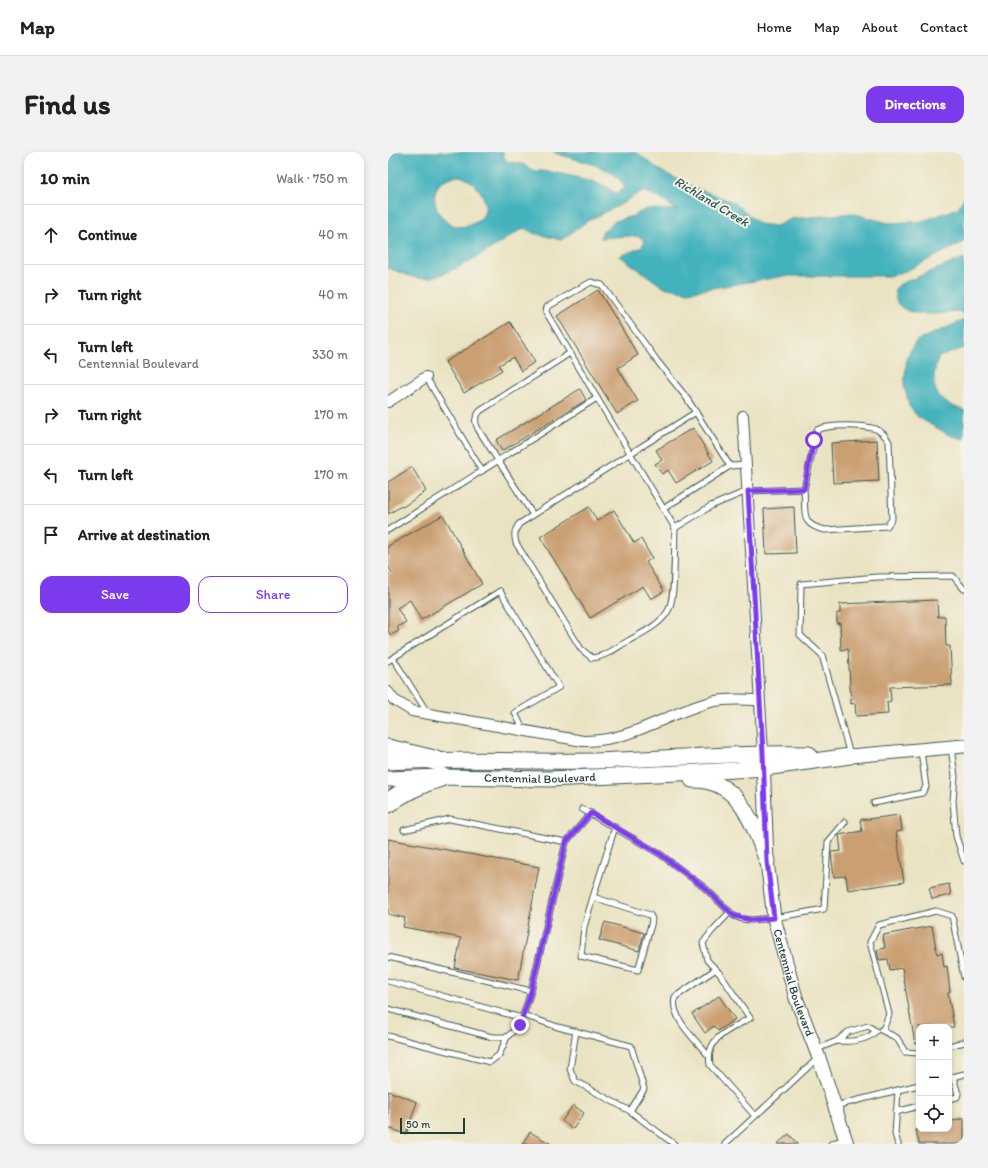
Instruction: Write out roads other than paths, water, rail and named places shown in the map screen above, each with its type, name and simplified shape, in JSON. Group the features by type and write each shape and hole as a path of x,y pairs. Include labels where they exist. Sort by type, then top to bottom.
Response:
{"highway":[{"path":"388,749 438,769 419,784 401,793 388,803"}],"main road":[{"name":"Centennial Boulevard","path":"388,780 438,769 594,761 763,760 850,756"},
{"name":"Centennial Boulevard","path":"388,762 438,769 549,779 763,760"},
{"path":"549,779 596,785 706,780 728,791 743,806 749,816 767,861"}],"street":[{"path":"388,402 426,377"},
{"name":"Centennial Boulevard","path":"743,416 763,760 767,861 774,918 796,998 818,1053 846,1141"},
{"path":"388,692 394,700 412,711 524,732 583,741 609,740 621,737 690,708 713,701 759,700"},
{"path":"850,756 964,746"}],"lane":[{"path":"696,412 630,452 519,524 514,530 516,543 581,649 592,658 604,656 648,629 662,618 669,610 672,598 675,528 630,452 596,398 546,312 547,307 591,282 597,282 602,285 658,362 686,397 696,412 730,466"},
{"path":"533,515 478,429 475,422 475,417 480,411 570,353"},
{"path":"426,377 482,471"},
{"path":"388,530 499,461 596,398"},
{"path":"823,427 863,427 876,429 886,437 888,442 892,519 887,526 825,530 815,528 806,520 804,489 817,430 823,427"},
{"path":"663,509 730,466 746,465"},
{"path":"675,528 711,506 748,491 804,489"},
{"path":"850,756 822,655 800,635 801,584 877,577 953,576 964,589"},
{"path":"429,715 390,660 500,591 559,687 515,713 524,732"},
{"path":"951,747 955,776 953,801 956,836 964,861"},
{"path":"874,803 922,793 926,787 921,750"},
{"path":"582,808 615,826 660,854 705,888 730,912 742,919 751,920 774,918 824,909 828,842 844,822"},
{"path":"388,1036 490,1062 500,1055 506,1037 520,1025 523,1017 531,991 566,842 591,813"},
{"path":"404,830 450,819 566,842"},
{"path":"593,897 650,915 652,919 651,925 638,970 581,956 584,927 593,897 615,826"},
{"path":"883,1030 890,1014 870,942 879,925 936,911 952,916 964,976"},
{"path":"708,1055 712,1044 719,1036 750,1018 716,969 707,960 703,943 730,912"},
{"path":"388,957 531,991"},
{"path":"716,969 679,994 674,1002 678,1017 708,1055 710,1065 755,1116"},
{"path":"388,981 631,1046 644,1089 630,1111"},
{"path":"388,1009 492,1037 506,1037"},
{"path":"725,1144 818,1053 848,1032 868,1026 876,1031 883,1030 897,1038 905,1052 916,1053"},
{"path":"576,1031 570,1069 574,1081 630,1111 674,1144"},
{"path":"837,1041 850,1042 872,1036 876,1031"},
{"path":"952,1045 964,1042"},
{"path":"952,1077 964,1074"},
{"path":"952,1079 958,1094 957,1097 952,1098"},
{"path":"835,1107 916,1086"},
{"path":"898,1090 896,1112 896,1134 898,1144"},
{"path":"896,1112 916,1107"},
{"path":"831,1144 846,1141"}],"water":[{"name":"Richland Creek","path":"388,152 503,152 504,158 509,162 523,164 531,170 552,172 594,181 607,187 616,194 625,188 612,173 593,164 553,152 632,152 639,154 658,169 688,185 733,202 759,224 776,226 791,219 852,213 888,223 923,221 958,208 964,197 964,242 906,271 889,276 785,276 688,292 663,287 620,256 642,247 644,242 641,237 630,236 600,238 603,231 615,221 633,216 646,209 677,210 658,197 646,192 640,192 620,205 589,220 561,240 533,233 524,228 457,268 429,278 417,278 388,268","holes":["459,176 473,184 483,196 485,210 482,217 476,222 463,226 452,225 443,218 437,208 435,198 437,188 445,180"]},
{"path":"964,258 964,314 958,312 939,314 917,313 908,311 900,306 896,299 895,289 900,284"},
{"path":"964,320 964,348 939,357 934,376 934,384 940,397 954,407 964,410 964,439 949,435 918,417 909,406 904,385 907,357 916,341"}]}
